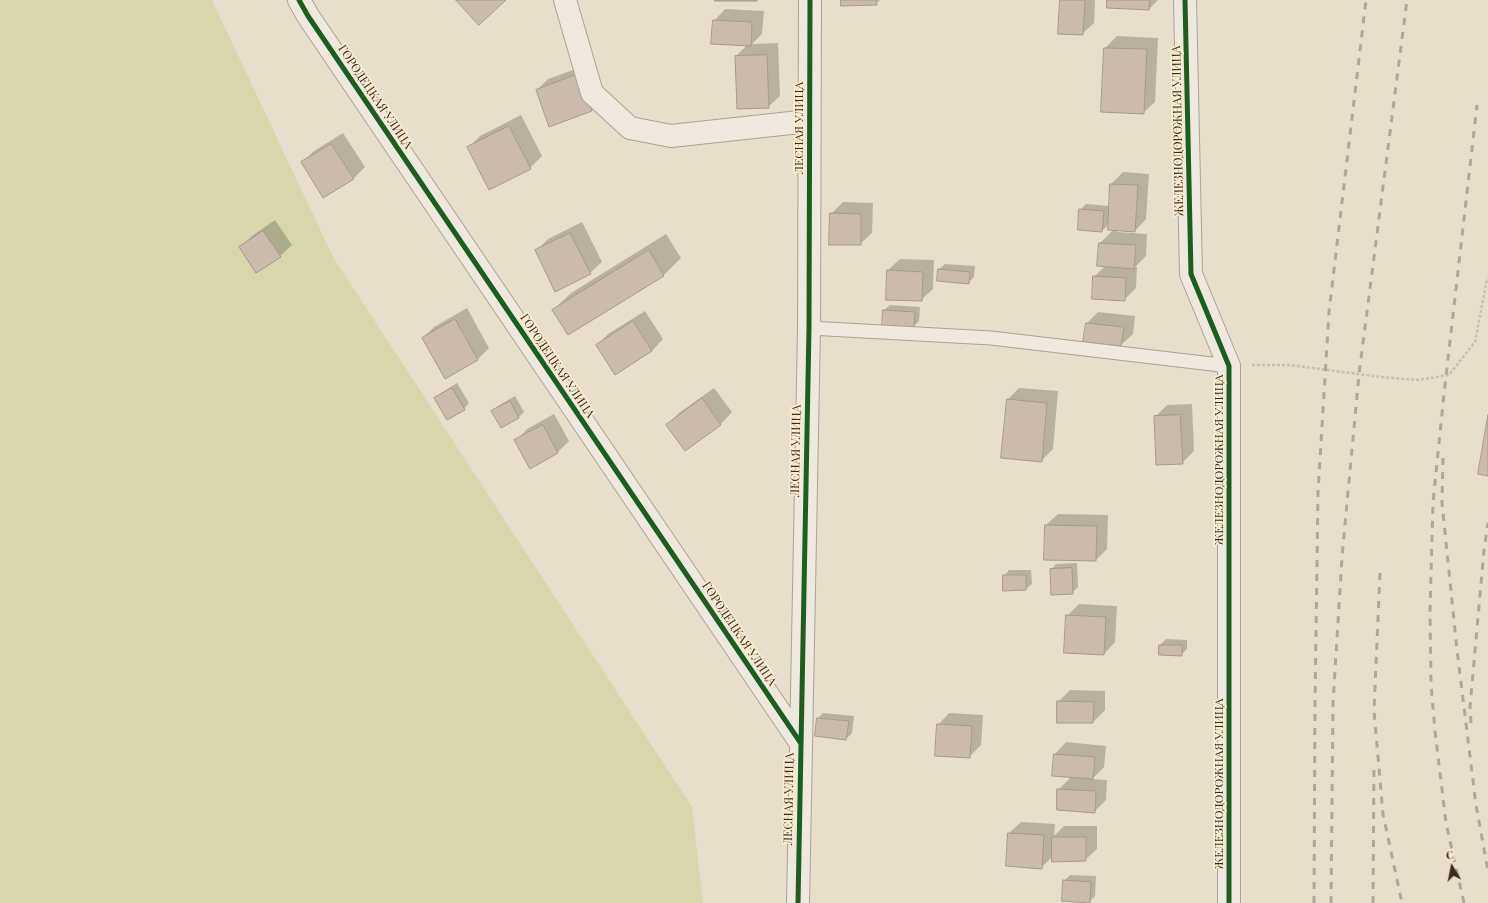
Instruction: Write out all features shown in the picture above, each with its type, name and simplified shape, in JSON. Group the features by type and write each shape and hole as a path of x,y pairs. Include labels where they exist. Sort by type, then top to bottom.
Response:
{"street":[{"name":"ГОРОДЕЦКАЯ УЛИЦА","path":"299,0 317,29 800,742"},
{"path":"565,0 592,93 630,128 671,136 809,121"},
{"name":"ЛЕСНАЯ УЛИЦА","path":"798,903 809,328 810,0"},
{"name":"ЖЕЛЕЗНОДОРОЖНАЯ УЛИЦА","path":"1185,0 1191,274 1229,366 1229,903"}],"lane":[{"path":"809,328 991,338 1229,366"}],"path":[{"path":"1229,366 1276,364 1290,365 1381,377 1418,380 1449,375 1475,342 1488,280"}],"green space":[{"path":"0,0 212,0 333,257 692,807 703,903 0,903"}],"building":[{"path":"456,0 506,0 479,25"},
{"path":"757,0 757,1 715,1"},
{"path":"841,0 876,0 877,5 841,6"},
{"path":"1060,0 1085,0 1083,35 1058,34"},
{"path":"1107,0 1150,0 1149,10 1107,8"},
{"path":"713,20 752,22 751,46 711,44"},
{"path":"1104,48 1147,49 1144,114 1101,112"},
{"path":"767,55 769,108 737,109 735,56"},
{"path":"578,74 592,111 549,127 536,90"},
{"path":"509,126 531,169 489,190 467,147"},
{"path":"331,144 354,179 323,198 301,162"},
{"path":"1110,184 1138,185 1135,232 1108,230"},
{"path":"1079,209 1104,211 1102,232 1078,230"},
{"path":"830,213 861,214 861,245 829,245"},
{"path":"263,231 281,257 256,273 239,247"},
{"path":"570,233 591,274 555,292 535,250"},
{"path":"1099,243 1136,245 1134,269 1097,266"},
{"path":"649,250 664,276 568,335 552,310"},
{"path":"938,269 970,272 969,284 937,281"},
{"path":"887,270 923,272 922,301 886,300"},
{"path":"1093,276 1126,278 1125,301 1092,299"},
{"path":"883,310 915,312 914,328 882,326"},
{"path":"455,319 478,360 445,379 422,338"},
{"path":"633,321 652,351 615,375 596,345"},
{"path":"1086,323 1124,327 1121,346 1083,342"},
{"path":"452,388 465,410 447,420 434,398"},
{"path":"702,398 721,425 685,451 666,425"},
{"path":"1007,399 1047,403 1042,462 1001,458"},
{"path":"510,401 519,418 501,428 491,411"},
{"path":"1180,415 1183,464 1156,465 1154,416"},
{"path":"1488,415 1488,476 1478,474"},
{"path":"543,425 558,453 530,469 514,440"},
{"path":"1045,525 1097,526 1096,561 1044,560"},
{"path":"1072,568 1073,594 1051,595 1050,569"},
{"path":"1003,575 1026,575 1026,590 1003,591"},
{"path":"1066,615 1106,617 1104,655 1064,653"},
{"path":"1159,645 1182,645 1182,656 1159,655"},
{"path":"1057,701 1094,702 1093,723 1057,723"},
{"path":"817,718 849,721 846,740 815,736"},
{"path":"937,724 972,726 970,758 935,756"},
{"path":"1054,754 1095,757 1093,779 1052,776"},
{"path":"1057,789 1096,791 1095,813 1057,810"},
{"path":"1008,833 1044,835 1042,869 1006,866"},
{"path":"1052,837 1086,837 1086,861 1052,862"},
{"path":"1063,880 1091,882 1090,903 1062,901"}],"railway":[{"path":"1314,903 1318,492 1329,312 1366,0"},
{"path":"1331,903 1333,703 1342,557 1359,374 1407,0"},
{"path":"1464,903 1446,823 1435,731 1431,684 1430,611 1433,502 1477,105"},
{"path":"1443,458 1442,503 1457,650 1476,805 1488,871"},
{"path":"1471,723 1470,707 1484,550 1488,523"},
{"path":"1380,573 1374,711 1383,814 1402,903"},
{"path":"1373,903 1374,765"}],"cycle path":[{"path":"299,0 308,16 800,742"},
{"path":"798,903 809,328 810,0"},
{"path":"1185,0 1191,274 1229,366 1229,903"}]}
